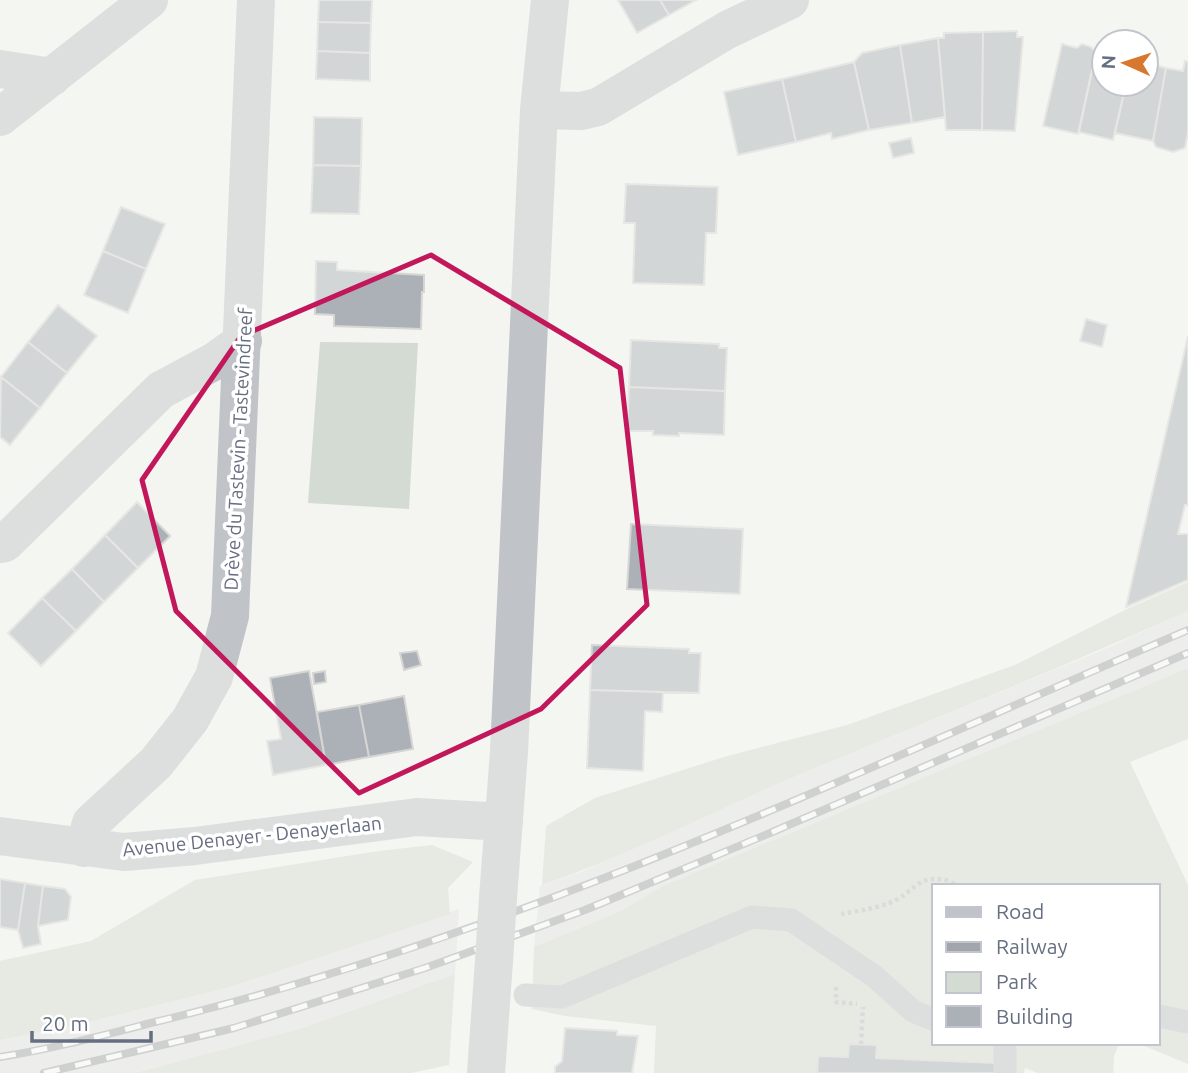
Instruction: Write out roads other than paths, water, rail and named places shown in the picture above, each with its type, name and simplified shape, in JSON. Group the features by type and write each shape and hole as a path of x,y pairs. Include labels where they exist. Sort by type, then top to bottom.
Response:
{"street":[{"path":"0,117 149,0"},
{"name":"Drève du Tastevin - Tastevindreef","path":"84,848 92,823 156,763 190,720 214,677 230,615 256,0"},
{"path":"486,1073 510,738 539,110 550,0"},
{"path":"539,110 581,111 598,107 727,30 790,0"},
{"path":"0,69 52,77"},
{"path":"0,544 5,543 160,390 215,361 243,341"},
{"name":"Avenue Denayer - Denayerlaan","path":"0,836 124,852 417,817 504,822"}],"lane":[{"path":"524,995 562,997 752,917 791,920 874,976 914,1011 932,1019"},
{"path":"1160,1016 1188,1022"},
{"path":"1005,1045 1005,1073"}],"railway":[{"path":"0,1057 97,1037 289,986 420,945 679,848 1188,630"},
{"path":"44,1073 234,1028 425,968 585,910 1188,653"}]}
